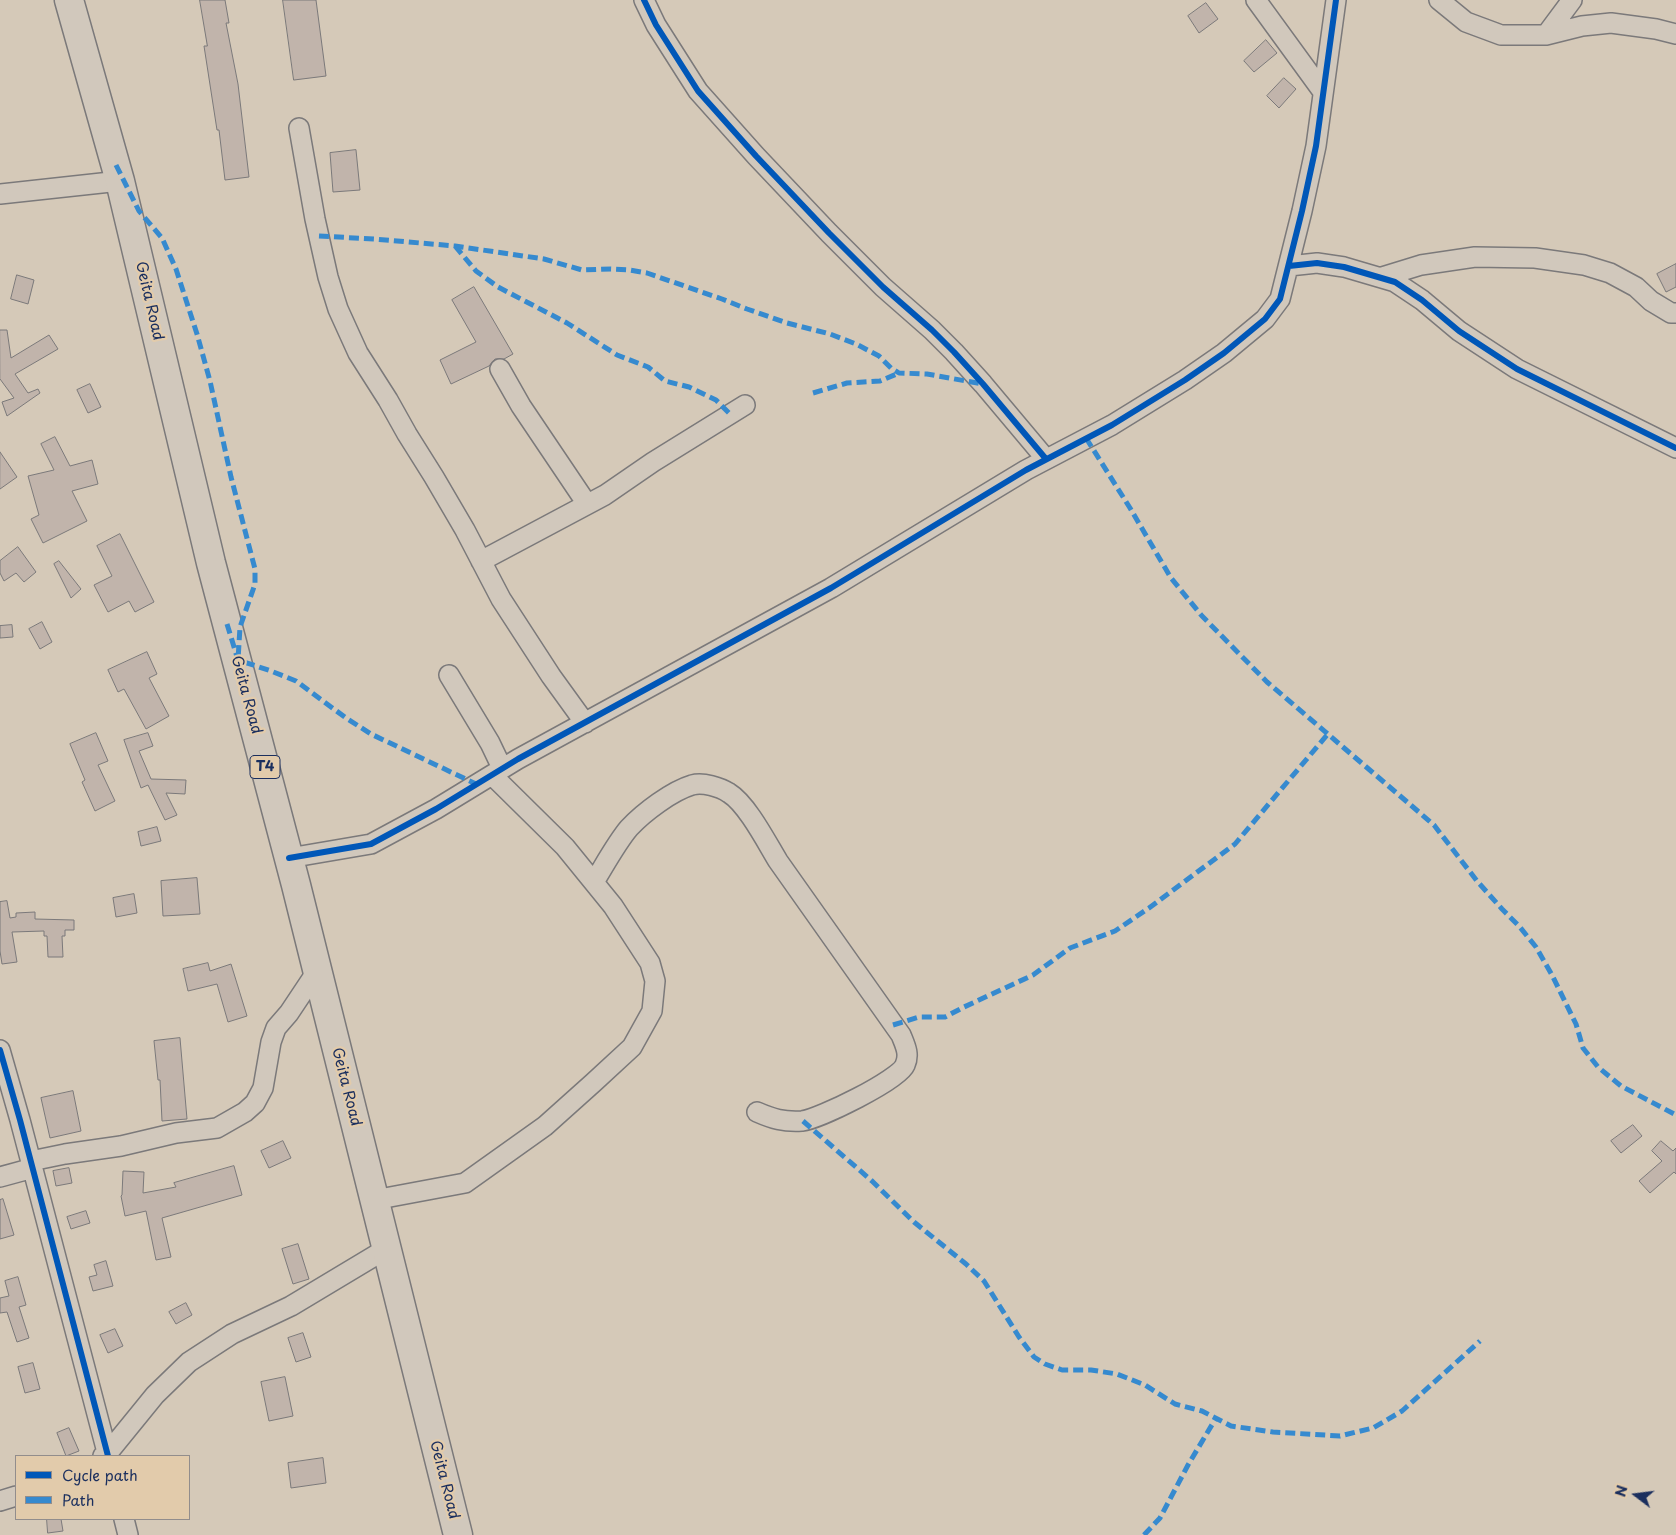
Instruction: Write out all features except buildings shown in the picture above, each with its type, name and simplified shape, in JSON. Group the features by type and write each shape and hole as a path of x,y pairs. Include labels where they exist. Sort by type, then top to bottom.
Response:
{"highway":[{"name":"Geita Road","path":"69,0 120,182 211,562 289,858 458,1535"}],"street":[{"path":"644,0 656,25 698,91 829,233 883,287 954,352 1046,459"},
{"path":"1256,0 1323,92"},
{"path":"289,858 371,844 436,809 497,772 831,588 1026,470 1112,425 1185,380 1224,353 1265,319 1280,299 1316,146 1336,0"},
{"path":"1439,0 1466,22 1501,35 1546,35 1582,26 1611,23 1656,29 1676,34"},
{"path":"1546,35 1572,0"},
{"path":"299,128 315,220 328,277 338,309 358,353 388,400 501,599 551,676 585,723"},
{"path":"0,194 120,182"},
{"path":"1382,277 1421,265 1475,257 1535,258 1584,265 1610,273 1636,287 1651,300 1671,313 1676,314"},
{"path":"1289,266 1317,263 1344,267 1395,282 1422,300 1460,331 1516,369 1676,448"},
{"path":"500,369 520,406 586,504"},
{"path":"481,561 605,495 653,462 745,405"},
{"path":"374,1200 465,1183 546,1126 632,1048 652,1011 655,981 650,963 613,906 594,882 497,772 490,743 449,675"},
{"path":"594,882 629,828 659,802 693,785 711,785 730,793 746,811 778,861 900,1035 908,1056 904,1067 894,1078 830,1111 803,1121 776,1120 757,1112"},
{"path":"0,1176 66,1154 217,1128 246,1112 255,1103 263,1088 271,1042 276,1028 289,1013 317,971"},
{"path":"0,1050 32,1165 106,1455"},
{"path":"107,1455 155,1395 189,1362 232,1334 291,1306 386,1249"},
{"path":"0,1501 15,1496"},
{"path":"124,1520 128,1535"}],"marked path":[{"path":"116,165 139,211 162,238 176,269 210,381 231,477 255,569 255,584 240,627 238,660"},
{"path":"319,236 455,246 544,259 582,270 611,269 647,273 787,323 830,334 856,344 879,356 899,373 927,374 983,384"},
{"path":"455,246 476,271 498,287 567,323 617,355 648,367 665,381 689,387 716,400 730,414"},
{"path":"813,393 847,383 880,381 899,373"},
{"path":"1086,438 1171,578 1202,616 1267,682 1434,825 1477,881 1536,947 1576,1024 1583,1048 1598,1067 1621,1086 1676,1115"},
{"path":"227,624 238,660 296,681 371,734 476,784"},
{"path":"893,1025 919,1017 945,1017 1033,975 1070,948 1115,931 1235,844 1327,735"},
{"path":"803,1121 872,1181 914,1222 984,1281 1019,1337 1034,1357 1045,1364 1062,1370 1091,1370 1117,1374 1145,1385 1175,1404 1202,1411 1231,1426 1273,1432 1340,1436 1373,1428 1402,1411 1480,1341"},
{"path":"1144,1535 1160,1518 1216,1418"}],"cycle path":[{"path":"644,0 656,25 698,91 829,233 883,287 954,352 1046,459"},
{"path":"289,858 371,844 436,809 518,759 831,588 1026,470 1112,425 1185,380 1224,353 1265,319 1280,299 1316,146 1336,0"},
{"path":"1289,266 1317,263 1344,267 1395,282 1422,300 1459,331 1517,369 1676,448"},
{"path":"0,1050 108,1455"}]}
